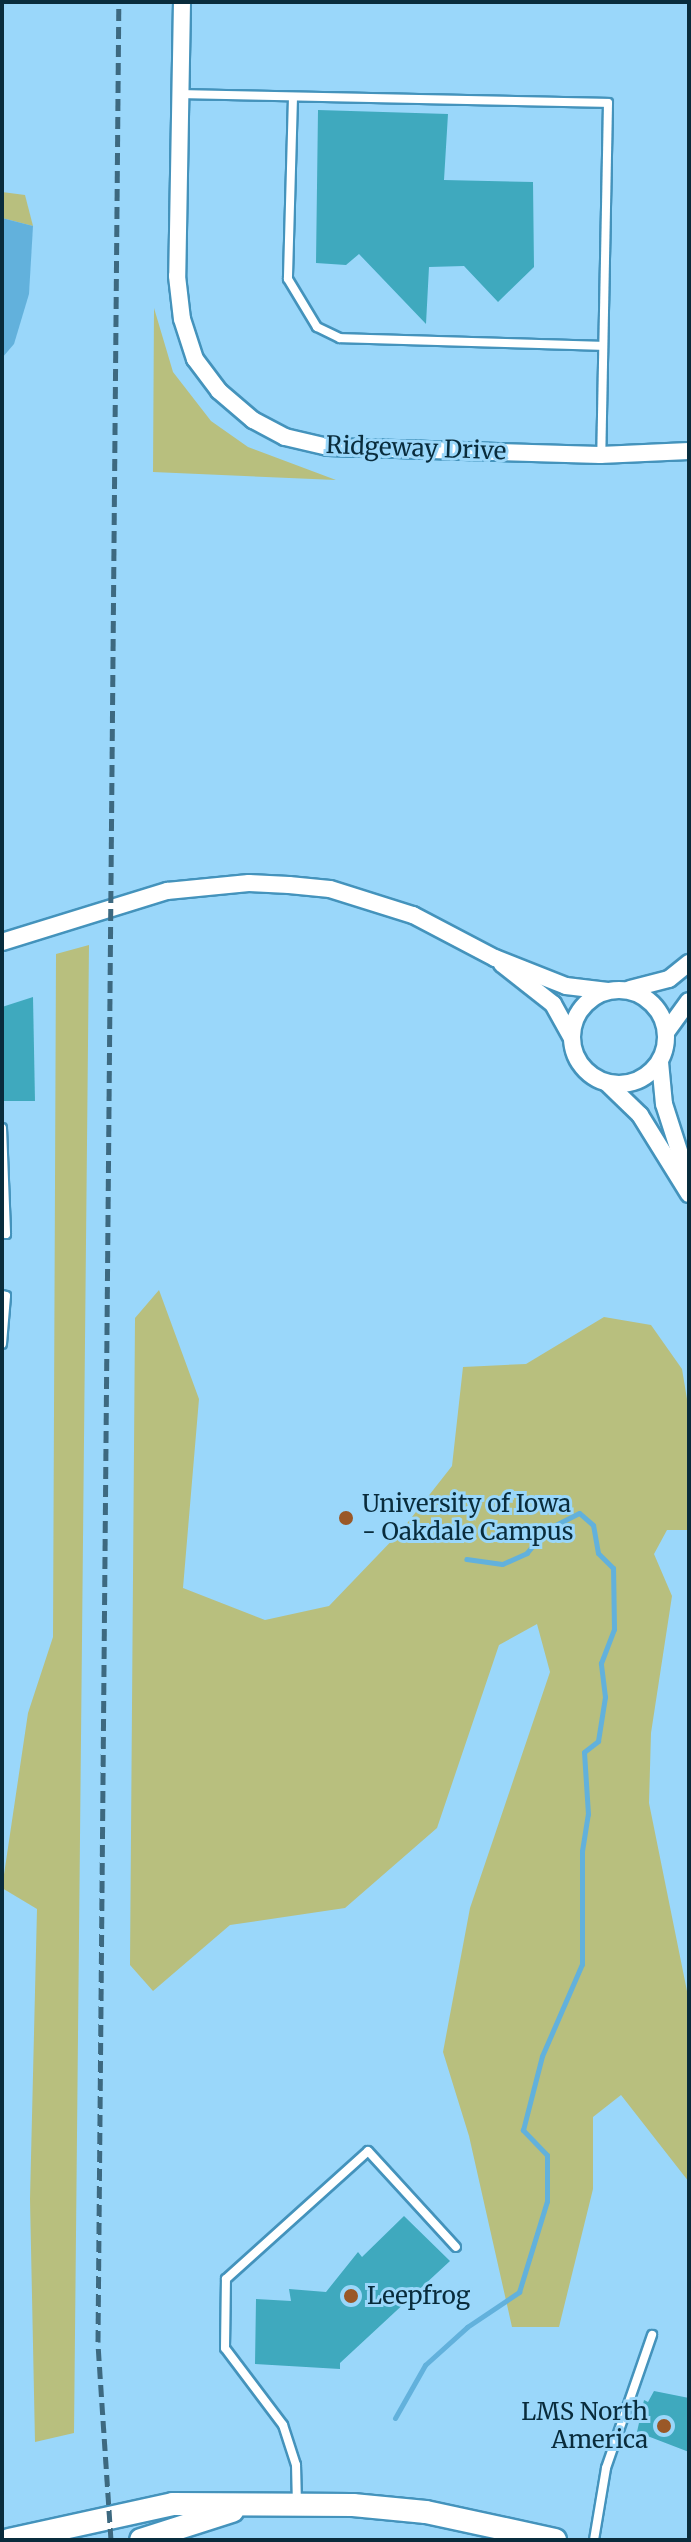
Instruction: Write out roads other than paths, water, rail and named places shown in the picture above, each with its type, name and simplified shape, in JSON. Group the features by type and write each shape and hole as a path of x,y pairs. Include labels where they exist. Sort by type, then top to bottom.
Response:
{"main road":[{"path":"9,2540 173,2504 241,2508 297,2505 426,2512 555,2540"},
{"path":"141,2540 241,2508"}],"street":[{"name":"Ridgeway Drive","path":"182,2 177,276 182,319 195,359 219,391 253,420 285,437 328,447 644,456 689,463"},
{"name":"Ridgeway Drive","path":"644,456 689,451"},
{"path":"3,941 167,891 249,883 330,889 370,901 453,933 495,958 553,1004 572,1038 579,1063 640,1115 689,1194"},
{"path":"495,958 566,986 608,991 669,979 689,963"},
{"path":"626,989 654,1003 667,1031"},
{"path":"572,1038 584,1004 608,991"},
{"path":"689,1001 667,1031 660,1062 664,1104 689,1182"},
{"path":"606,1083 635,1082 660,1062"}],"lane":[{"path":"182,94 608,103 600,455"},
{"path":"293,97 288,279 317,327 340,338 603,346"},
{"path":"2,1128 6,1234 2,1233"},
{"path":"2,1295 6,1296 2,1344"},
{"path":"297,2505 296,2465 283,2425 225,2348 226,2279 368,2151 456,2247"},
{"path":"594,2540 606,2468 652,2335"}],"water":[{"path":"2,218 33,226 29,294 14,344 2,358"}],"waterway":[{"path":"395,2418 425,2365 467,2327 519,2292 547,2201 547,2155 523,2130 542,2056 582,1964 582,1851 588,1814 584,1752 598,1741 605,1697 601,1663 614,1629 613,1568 598,1553 593,1525 579,1513 546,1530 527,1553 502,1564 466,1559"}],"railway":[{"path":"111,2540 98,2342 119,2"}],"place":[{"name":"University of Iowa - Oakdale Campus","path":"346,1518"},
{"name":"Leepfrog","path":"351,2296"},
{"name":"LMS North America","path":"664,2426"}]}
